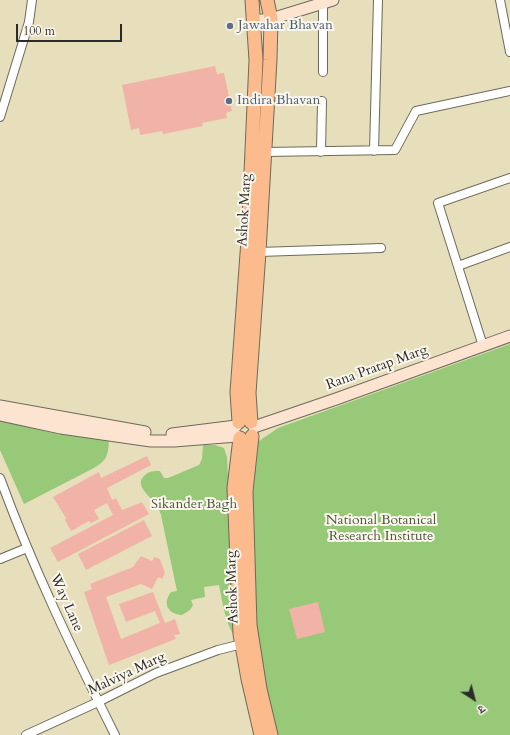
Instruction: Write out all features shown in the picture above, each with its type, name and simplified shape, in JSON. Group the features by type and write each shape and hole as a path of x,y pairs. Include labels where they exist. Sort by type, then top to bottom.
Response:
{"main road":[{"name":"Ashok Marg","path":"252,0 256,60 251,183 237,392 244,430 250,625 260,688 270,735"},
{"name":"Ashok Marg","path":"260,735 248,679 240,626 234,488 249,393 259,252 271,19 268,0"}],"street":[{"path":"0,117 29,22 32,0"},
{"path":"374,151 378,0"},
{"path":"500,0 510,52"},
{"path":"253,21 271,19 328,1 323,72"},
{"path":"264,152 395,150 416,110 510,91"},
{"path":"321,152 322,101"},
{"path":"483,346 438,203 510,178"},
{"path":"259,252 381,248"},
{"path":"458,266 510,248"},
{"name":"Rana Pratap Marg","path":"0,415 61,428 151,441 174,441 244,430 336,399 510,336"},
{"name":"Rana Pratap Marg","path":"0,406 151,434 244,430"},
{"name":"Way Lane","path":"0,478 27,548 68,641 115,735"},
{"path":"0,559 27,548"},
{"name":"Malviya Marg","path":"26,735 98,702 156,673 218,650 242,644"}],"green space":[{"name":"National Botanical Research Institute","path":"510,344 510,735 276,735 258,653 249,480 256,443 278,428"},
{"path":"0,422 109,440 107,454 104,460 94,468 24,504 0,450"},
{"name":"Sikander Bagh","path":"203,445 215,445 224,448 227,457 236,637 227,620 219,585 204,587 205,597 191,600 193,605 190,610 182,615 173,613 168,608 168,596 171,592 177,591 161,515 156,504 144,490 141,483 145,475 150,472 160,471 164,478 168,478 199,465 202,459"}],"building":[{"path":"215,66 217,74 224,73 232,111 226,113 227,118 202,123 203,126 163,134 162,131 140,135 139,128 131,130 122,85"},
{"path":"147,456 151,465 107,488 112,500 116,498 122,510 142,502 149,514 58,562 50,548 113,515 107,503 94,510 99,519 91,523 89,521 71,531 65,520 66,518 53,497 99,472 101,478"},
{"path":"144,520 152,536 86,570 78,554"},
{"path":"141,556 152,561 154,557 160,559 165,573 162,579 158,577 152,589 141,584 106,597 121,639 160,623 155,611 126,622 119,604 153,592 165,623 175,619 180,634 174,635 176,639 109,665 84,592 92,589 90,584 133,567"},
{"path":"318,602 325,632 297,639 289,609"}],"place":[{"name":"Jawahar Bhavan","path":"230,26"},
{"name":"Indira Bhavan","path":"229,101"}]}
